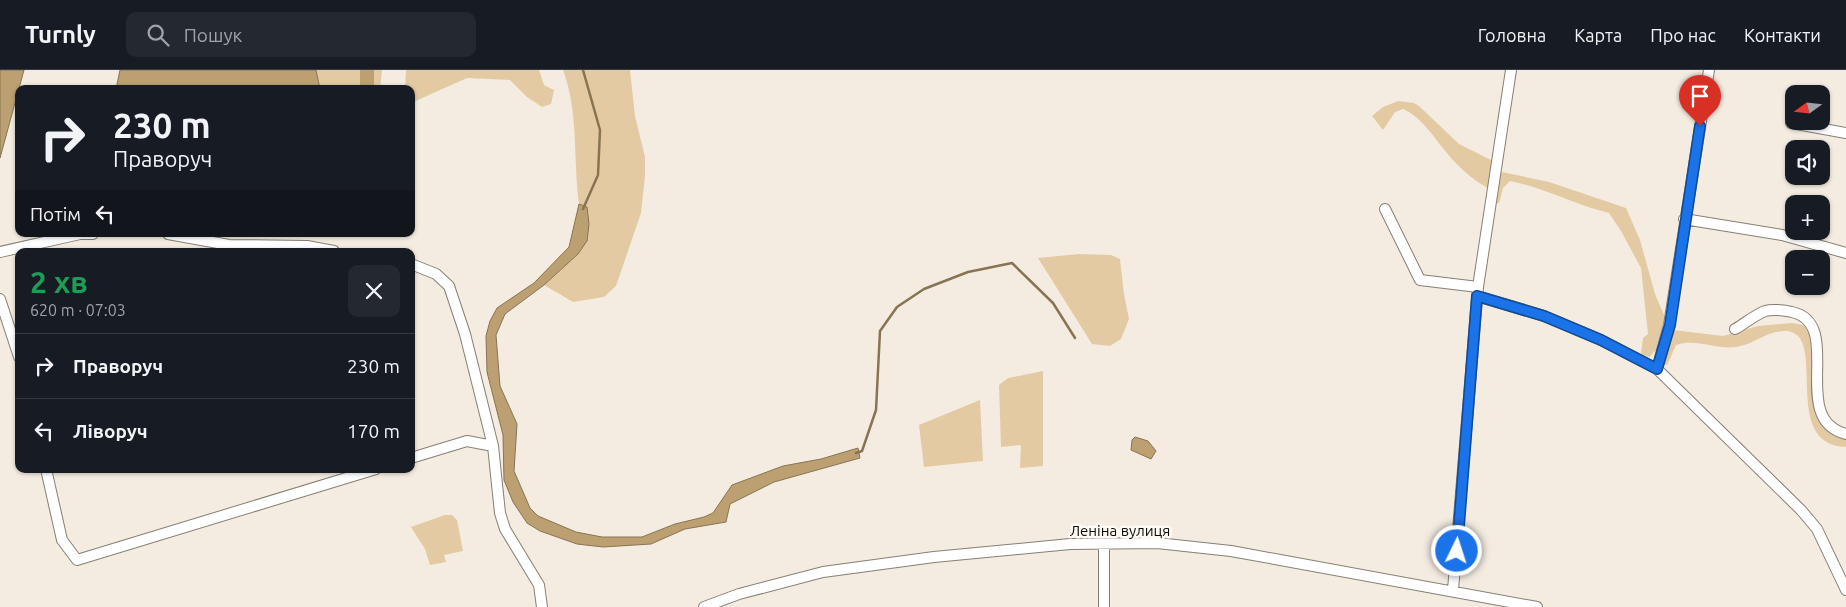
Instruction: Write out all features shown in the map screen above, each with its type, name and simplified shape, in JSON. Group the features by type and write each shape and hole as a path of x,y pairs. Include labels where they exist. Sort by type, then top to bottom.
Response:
{"street":[{"path":"1453,590 1478,292 1511,70"},
{"path":"1657,369 1670,325 1684,219 1709,70"},
{"path":"1830,130 1846,133"},
{"path":"1385,209 1420,280 1478,292 1544,316 1601,340 1657,369 1801,510 1817,530 1846,590"},
{"path":"1684,219 1782,235 1846,253"},
{"path":"18,248 67,237"},
{"path":"185,237 229,245 307,246 318,248"},
{"path":"0,252 15,249"},
{"path":"415,266 436,274 448,286 465,334 493,446 500,513 505,529 539,585 542,607"},
{"path":"0,299 15,345"},
{"path":"1734,329 1765,311 1799,313 1806,319 1816,334 1819,351 1817,398 1820,410 1834,428 1846,434"},
{"path":"415,457 467,441 493,446"},
{"path":"47,473 62,540 77,560 363,473"},
{"name":"Леніна вулиця","path":"704,607 739,594 823,572 944,556 1070,544 1157,543 1202,547 1453,590 1538,607"},
{"path":"1104,544 1104,607"}],"shaded area":[{"path":"0,70 24,70 20,85 15,85 15,103 0,158"},
{"path":"120,70 316,70 319,85 117,85"},
{"path":"316,70 382,70 380,85 319,85"},
{"path":"406,70 539,70 544,85 554,90 551,104 542,107 527,97 510,80 467,78 415,101 415,85 405,85"},
{"path":"563,70 630,70 635,116 645,157 641,213 616,286 604,297 573,302 544,285 564,267 587,207 579,204 574,120"},
{"path":"1398,101 1414,103 1419,106 1459,144 1493,161 1488,188 1461,168 1422,122 1403,109 1395,112 1383,130 1372,116 1383,107"},
{"path":"1502,172 1549,182 1626,208 1640,240 1655,294 1667,322 1660,346 1649,357 1641,354 1643,338 1648,334 1641,268 1609,213 1510,181 1503,188 1499,203 1495,203 1498,182"},
{"path":"579,204 587,207 589,224 587,241 578,254 544,285 505,314 496,335 500,386 517,424 514,471 530,508 538,516 576,532 602,537 642,537 675,524 713,513 732,485 783,466 821,459 858,448 860,458 774,482 730,504 726,522 685,529 651,544 603,547 577,544 540,531 527,523 513,502 504,480 503,435 487,372 486,336 490,321 497,308 534,283 569,247"},
{"path":"1079,254 1111,255 1120,259 1129,319 1121,339 1110,346 1092,344 1038,258"},
{"path":"1792,323 1804,325 1814,339 1817,413 1846,437 1846,447 1826,442 1814,429 1809,410 1805,351 1799,337 1787,331 1773,333 1749,344 1736,347 1721,347 1698,343 1676,345 1667,365 1661,363 1669,333 1673,330 1723,336 1758,326"},
{"path":"1043,371 1043,466 1020,468 1021,445 1001,447 999,385 1008,378"},
{"path":"980,400 983,461 924,467 919,425"},
{"path":"1135,437 1148,441 1156,451 1151,459 1131,450 1132,440"},
{"path":"445,515 452,515 457,520 463,551 444,555 446,562 430,565 425,549 411,527"}],"waterway":[{"path":"367,70 367,85"},
{"path":"583,70 600,130 598,175 583,209"},
{"path":"856,453 862,451 876,410 880,331 897,307 924,289 968,272 1012,263 1053,303 1075,338"}],"route":[{"path":"1457,551 1477,296 1544,316 1601,340 1657,369 1670,325 1684,219 1700,126"}]}
